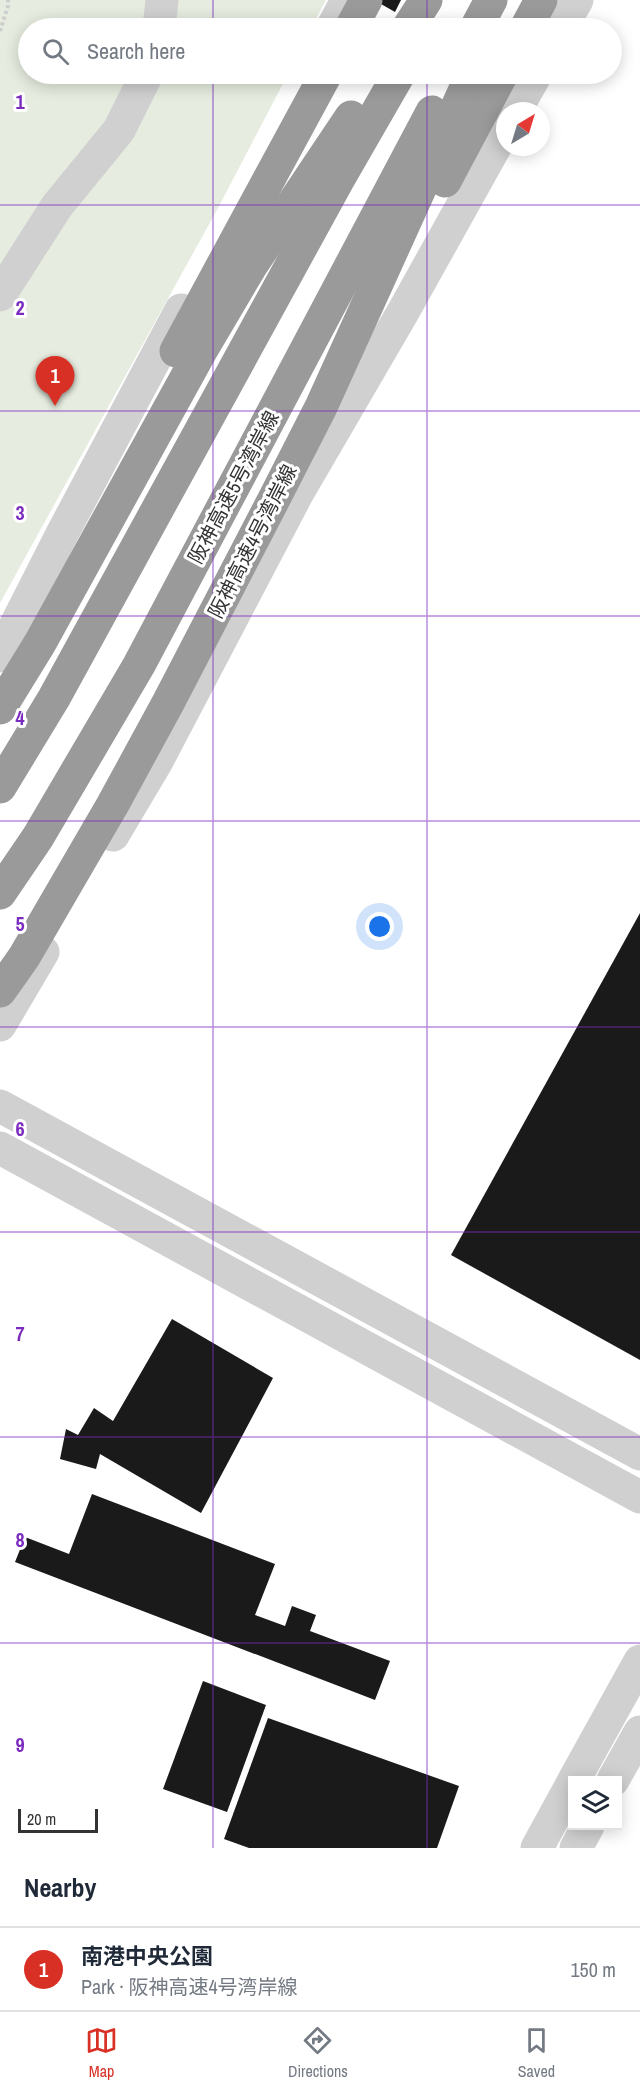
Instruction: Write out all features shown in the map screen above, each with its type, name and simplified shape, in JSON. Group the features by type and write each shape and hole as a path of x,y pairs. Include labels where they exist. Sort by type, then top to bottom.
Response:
{"highway":[{"path":"356,18 366,0"},
{"path":"414,18 426,0"},
{"path":"432,18 442,0"},
{"path":"481,18 491,0"},
{"path":"498,18 508,0"},
{"path":"531,18 541,0"},
{"path":"0,678 79,536 172,358 322,84"},
{"path":"0,708 40,643 202,349 251,266 373,84"},
{"path":"0,787 54,698 338,180 393,84"},
{"name":"阪神高速5号湾岸線","path":"0,893 38,837 139,664 447,84"},
{"name":"阪神高速4号湾岸線","path":"0,991 24,957 113,804 267,512 321,407 467,84"},
{"path":"297,495 444,183 497,84"}],"street":[{"path":"160,18 162,0"},
{"path":"337,18 347,0"},
{"path":"567,18 577,0"},
{"path":"0,295 57,207 119,130 142,84"},
{"path":"0,656 68,522 303,84"},
{"path":"520,102 530,84"},
{"path":"0,1025 157,761 297,495 496,145"},
{"path":"0,1106 640,1454"},
{"path":"0,1148 640,1497"},
{"path":"576,1776 640,1661"},
{"path":"615,1776 640,1732"},
{"path":"537,1848 568,1791"},
{"path":"576,1848 586,1830"}],"path":[{"path":"0,31 8,0"}],"shaded area":[{"path":"0,0 326,0 316,18 18,18 18,84 283,84 218,208 0,603"}],"building":[{"path":"374,0 401,0 395,12"},
{"path":"640,913 640,1360 451,1255"},
{"path":"172,1319 273,1378 201,1513 100,1454 96,1469 60,1459 66,1429 78,1435 94,1408 113,1421"},
{"path":"92,1494 275,1564 255,1615 285,1626 292,1606 316,1615 310,1631 390,1661 375,1700 15,1562 25,1537 69,1554"},
{"path":"203,1681 266,1705 227,1812 163,1789"},
{"path":"268,1718 459,1786 437,1848 249,1848 224,1839"}],"place":[{"name":"南港中央公園","path":"55,406"}]}
